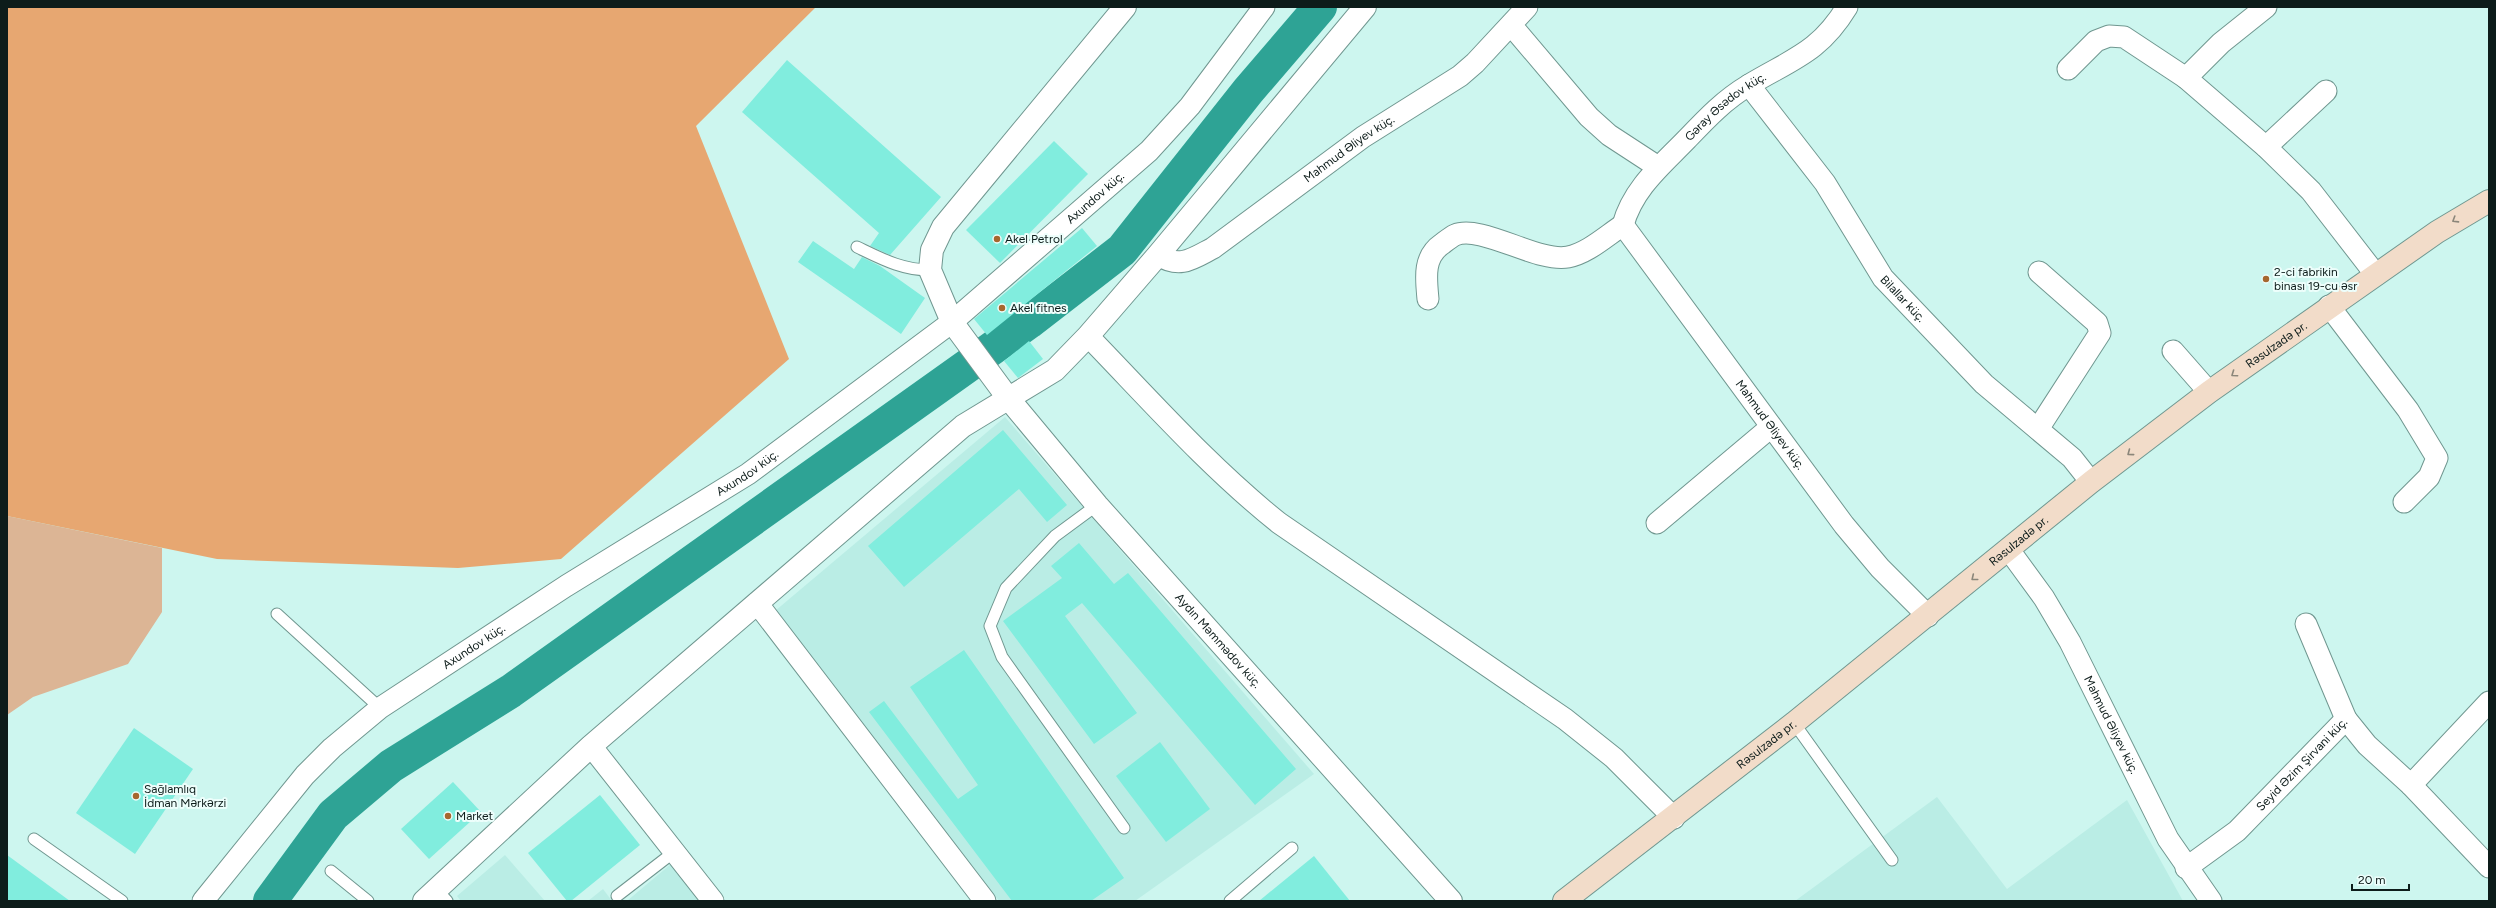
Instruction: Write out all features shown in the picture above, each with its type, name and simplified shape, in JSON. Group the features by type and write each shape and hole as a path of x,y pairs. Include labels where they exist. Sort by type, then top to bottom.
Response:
{"main road":[{"name":"Rəsulzadə pr.","path":"1564,901 1674,818 1928,616 2091,482 2208,392 2437,232 2489,201"}],"street":[{"path":"930,270 932,250 943,227 1125,7"},
{"name":"Axundov küç.","path":"203,901 305,775 332,748 380,708 566,586 748,474 958,330 1149,151 1190,106 1264,7"},
{"path":"436,897 591,746 963,426 1008,398 1040,381 1054,370 1088,336 1158,255 1366,7"},
{"name":"Mahmud Əliyev küç.","path":"1158,255 1170,262 1189,261 1213,248 1363,137 1460,76 1527,7"},
{"name":"Gəray Əsədov küç.","path":"1623,225 1626,214 1638,190 1658,167 1706,118 1725,101 1749,85 1810,51 1826,36 1847,7"},
{"path":"2186,78 2221,43 2266,7"},
{"path":"1511,25 1589,117 1609,135 1658,167"},
{"path":"2068,69 2096,41 2110,36 2124,37 2186,78 2266,147 2311,191 2376,275"},
{"name":"Bilallar küç.","path":"1749,85 1824,183 1883,278 1984,384 2072,458 2091,482"},
{"path":"2266,147 2326,91"},
{"path":"1428,299 1426,276 1428,262 1436,248 1456,235 1476,235 1543,254 1567,258 1581,253 1623,225"},
{"name":"Mahmud Əliyev küç.","path":"1623,225 1771,427 1857,541 1880,568 1928,616"},
{"name":"Aydın Məmmədov küç.","path":"930,270 958,330 1008,398 1097,505 1451,901"},
{"path":"2038,429 2100,333 2097,323 2040,272"},
{"path":"2329,306 2408,410 2437,458 2429,477 2404,502"},
{"path":"1088,336 1222,476 1249,499 1279,523 1565,719 1614,758 1674,818"},
{"path":"2173,350 2208,392"},
{"path":"1657,523 1771,427"},
{"name":"Mahmud Əliyev küç.","path":"2009,550 2044,598 2070,642 2168,839 2186,868 2211,901"},
{"path":"757,603 985,901"},
{"path":"2306,624 2346,719"},
{"path":"2411,785 2489,702"},
{"name":"Seyid Əzim Şirvani küç.","path":"2186,868 2237,830 2346,719 2367,745 2411,785 2489,867"},
{"path":"591,746 712,901"}],"lane":[{"path":"857,247 897,266 912,270 930,270"},
{"path":"1097,505 1055,536 1006,588 990,626 1002,657 1124,828"},
{"path":"277,614 380,708"},
{"path":"1794,723 1892,860"},
{"path":"34,839 122,901"},
{"path":"1230,901 1292,848"},
{"path":"617,896 674,852"},
{"path":"331,871 368,901"}],"shaded area":[{"path":"7,7 816,7 696,126 789,359 561,559 458,568 217,559 7,516"},
{"path":"1005,417 1314,774 1135,901 999,901 775,611"},
{"path":"7,516 162,548 162,612 128,664 33,697 7,715"},
{"path":"1937,797 2007,889 2127,800 2183,901 1795,901"},
{"path":"505,855 545,901 461,901 457,896"},
{"path":"671,864 700,901 627,901"},
{"path":"603,889 612,901 588,901"}],"building":[{"path":"787,60 941,197 890,255 870,246 879,233 742,112"},
{"path":"1054,141 1088,174 1000,263 966,230"},
{"path":"1082,228 1097,246 987,335 974,319"},
{"path":"813,241 854,269 862,257 880,266 925,298 901,334 798,262"},
{"path":"1029,341 1043,359 1018,378 1004,361"},
{"path":"1003,430 1067,505 1047,522 1019,489 904,587 868,546"},
{"path":"1079,543 1114,584 1128,573 1296,769 1255,805 1082,603 1065,616 1137,713 1094,744 1003,621 1062,578 1051,566"},
{"path":"964,650 1124,878 1091,901 1012,901 869,712 884,701 958,799 978,785 910,687"},
{"path":"134,728 193,769 135,854 76,813"},
{"path":"1160,742 1210,809 1166,842 1116,776"},
{"path":"453,782 481,812 429,859 401,829"},
{"path":"600,795 640,845 571,901 567,901 528,853"},
{"path":"7,855 70,901 7,901"},
{"path":"1314,856 1350,901 1259,901"}],"waterway":[{"path":"270,901 333,815 391,766 511,691 1029,322 1122,250 1248,91 1320,7"}],"place":[{"name":"Akel Petrol","path":"997,239"},
{"name":"2-ci fabrikin binası 19-cu əsr","path":"2266,279"},
{"name":"Akel fitnes","path":"1002,308"},
{"name":"Sağlamlıq İdman Mərkərzi","path":"136,796"},
{"name":"Market","path":"448,816"}]}
